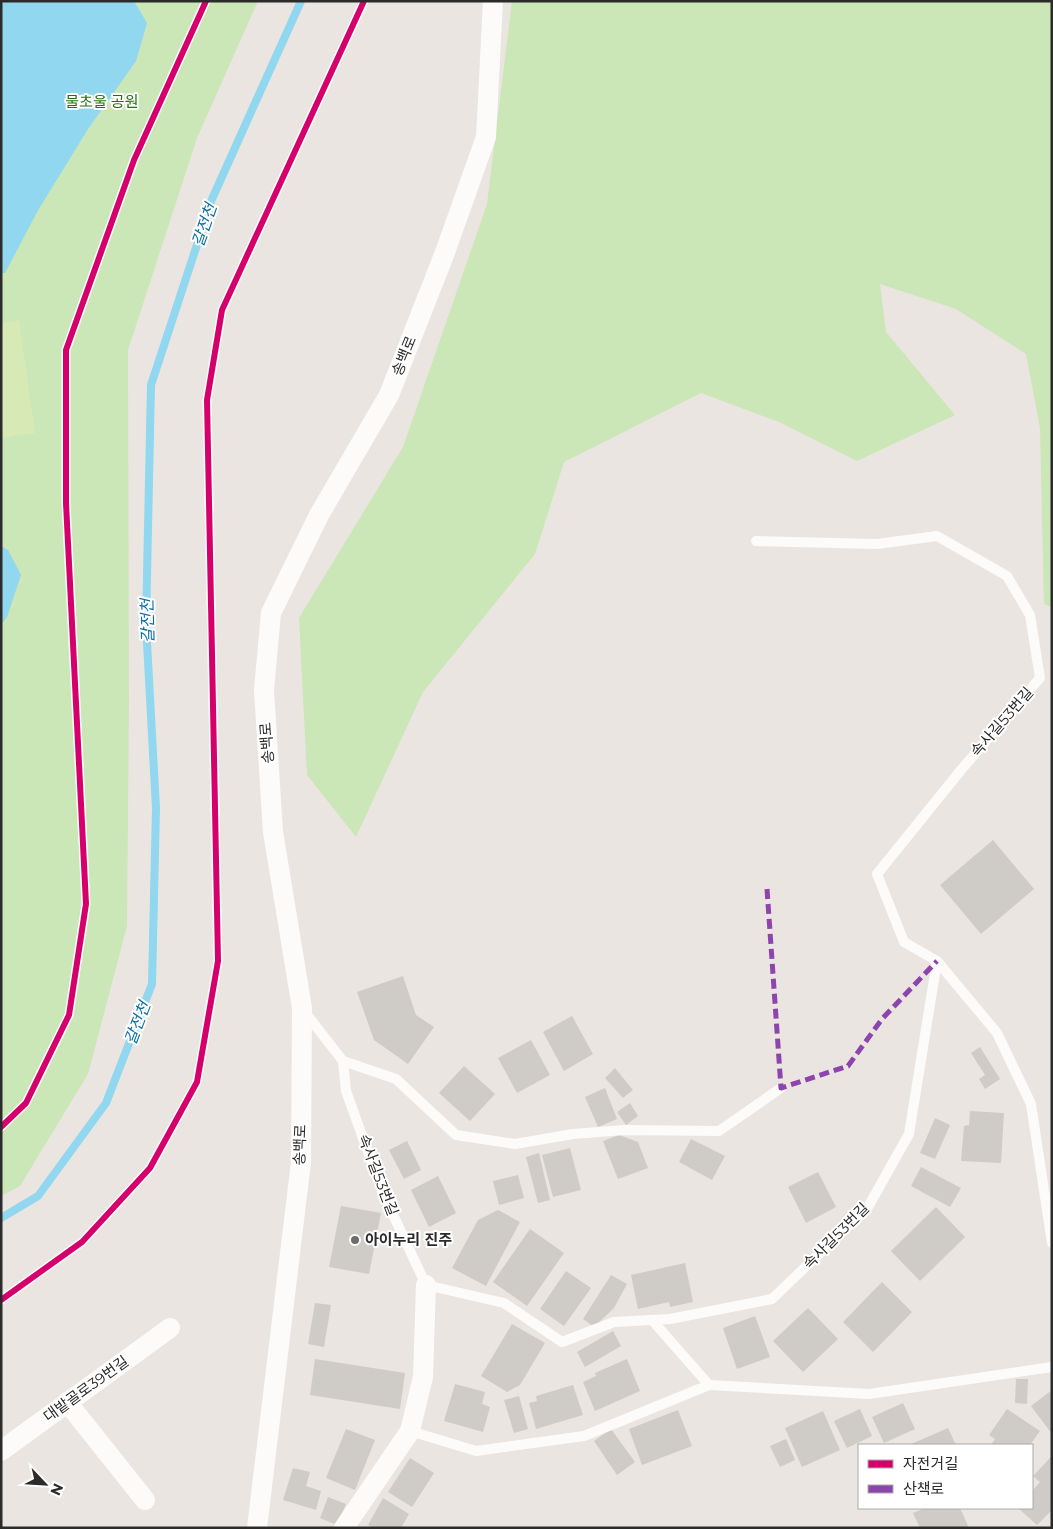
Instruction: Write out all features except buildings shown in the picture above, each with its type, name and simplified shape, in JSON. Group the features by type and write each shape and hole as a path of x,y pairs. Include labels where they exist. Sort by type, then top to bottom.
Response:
{"street":[{"name":"송백로","path":"258,1528 301,1162 302,1008 273,832 264,690 271,613 319,515 389,395 444,255 486,137 493,1"},
{"name":"속사길53번길","path":"344,1528 410,1431 423,1377 426,1285"},
{"name":"대밭골로39번길","path":"1,1451 170,1328"},
{"path":"67,1402 144,1500"}],"lane":[{"name":"속사길53번길","path":"756,541 877,544 937,536 1007,576 1030,616 1040,678 961,770 877,874 904,942 937,961 997,1033 1031,1104 1052,1242"},
{"name":"속사길53번길","path":"343,1061 346,1091 382,1191 426,1285 504,1302 562,1342 614,1322 670,1318 772,1299 868,1207 909,1134 937,961"},
{"path":"302,1008 343,1061 396,1079 456,1135 515,1144 574,1134 615,1130 720,1131 780,1088"},
{"path":"652,1320 709,1385"},
{"path":"410,1431 476,1451 584,1436 709,1385 869,1394 1052,1367"}],"green space":[{"name":"물초울 공원","path":"1,1 258,1 197,138 128,350 129,705 127,926 88,1074 20,1186 1,1196"},
{"path":"512,1 1052,1 1052,607 1044,604 1040,428 1026,354 956,309 880,284 886,332 955,415 857,461 779,422 701,393 564,462 535,554 423,692 356,837 307,775 299,618 403,447 487,204"},
{"path":"19,320 35,433 1,438 1,323"}],"water":[{"path":"1,1 134,1 147,23 136,61 88,129 37,212 5,273 1,273"},
{"path":"1,546 8,550 21,575 7,617 1,625"}],"waterway":[{"name":"갈전천","path":"1,1218 38,1196 106,1103 152,984 156,808 146,624 151,385 212,199 301,1"}],"marked path":[{"path":"767,889 781,1088 848,1066 882,1019 937,961"}],"cycle path":[{"path":"1,1127 26,1103 69,1015 86,904 66,503 66,350 134,160 206,1"},
{"path":"1,1300 82,1242 150,1168 197,1082 218,961 207,400 222,310 364,1"}],"place":[{"name":"아이누리 진주","path":"355,1240"}]}
